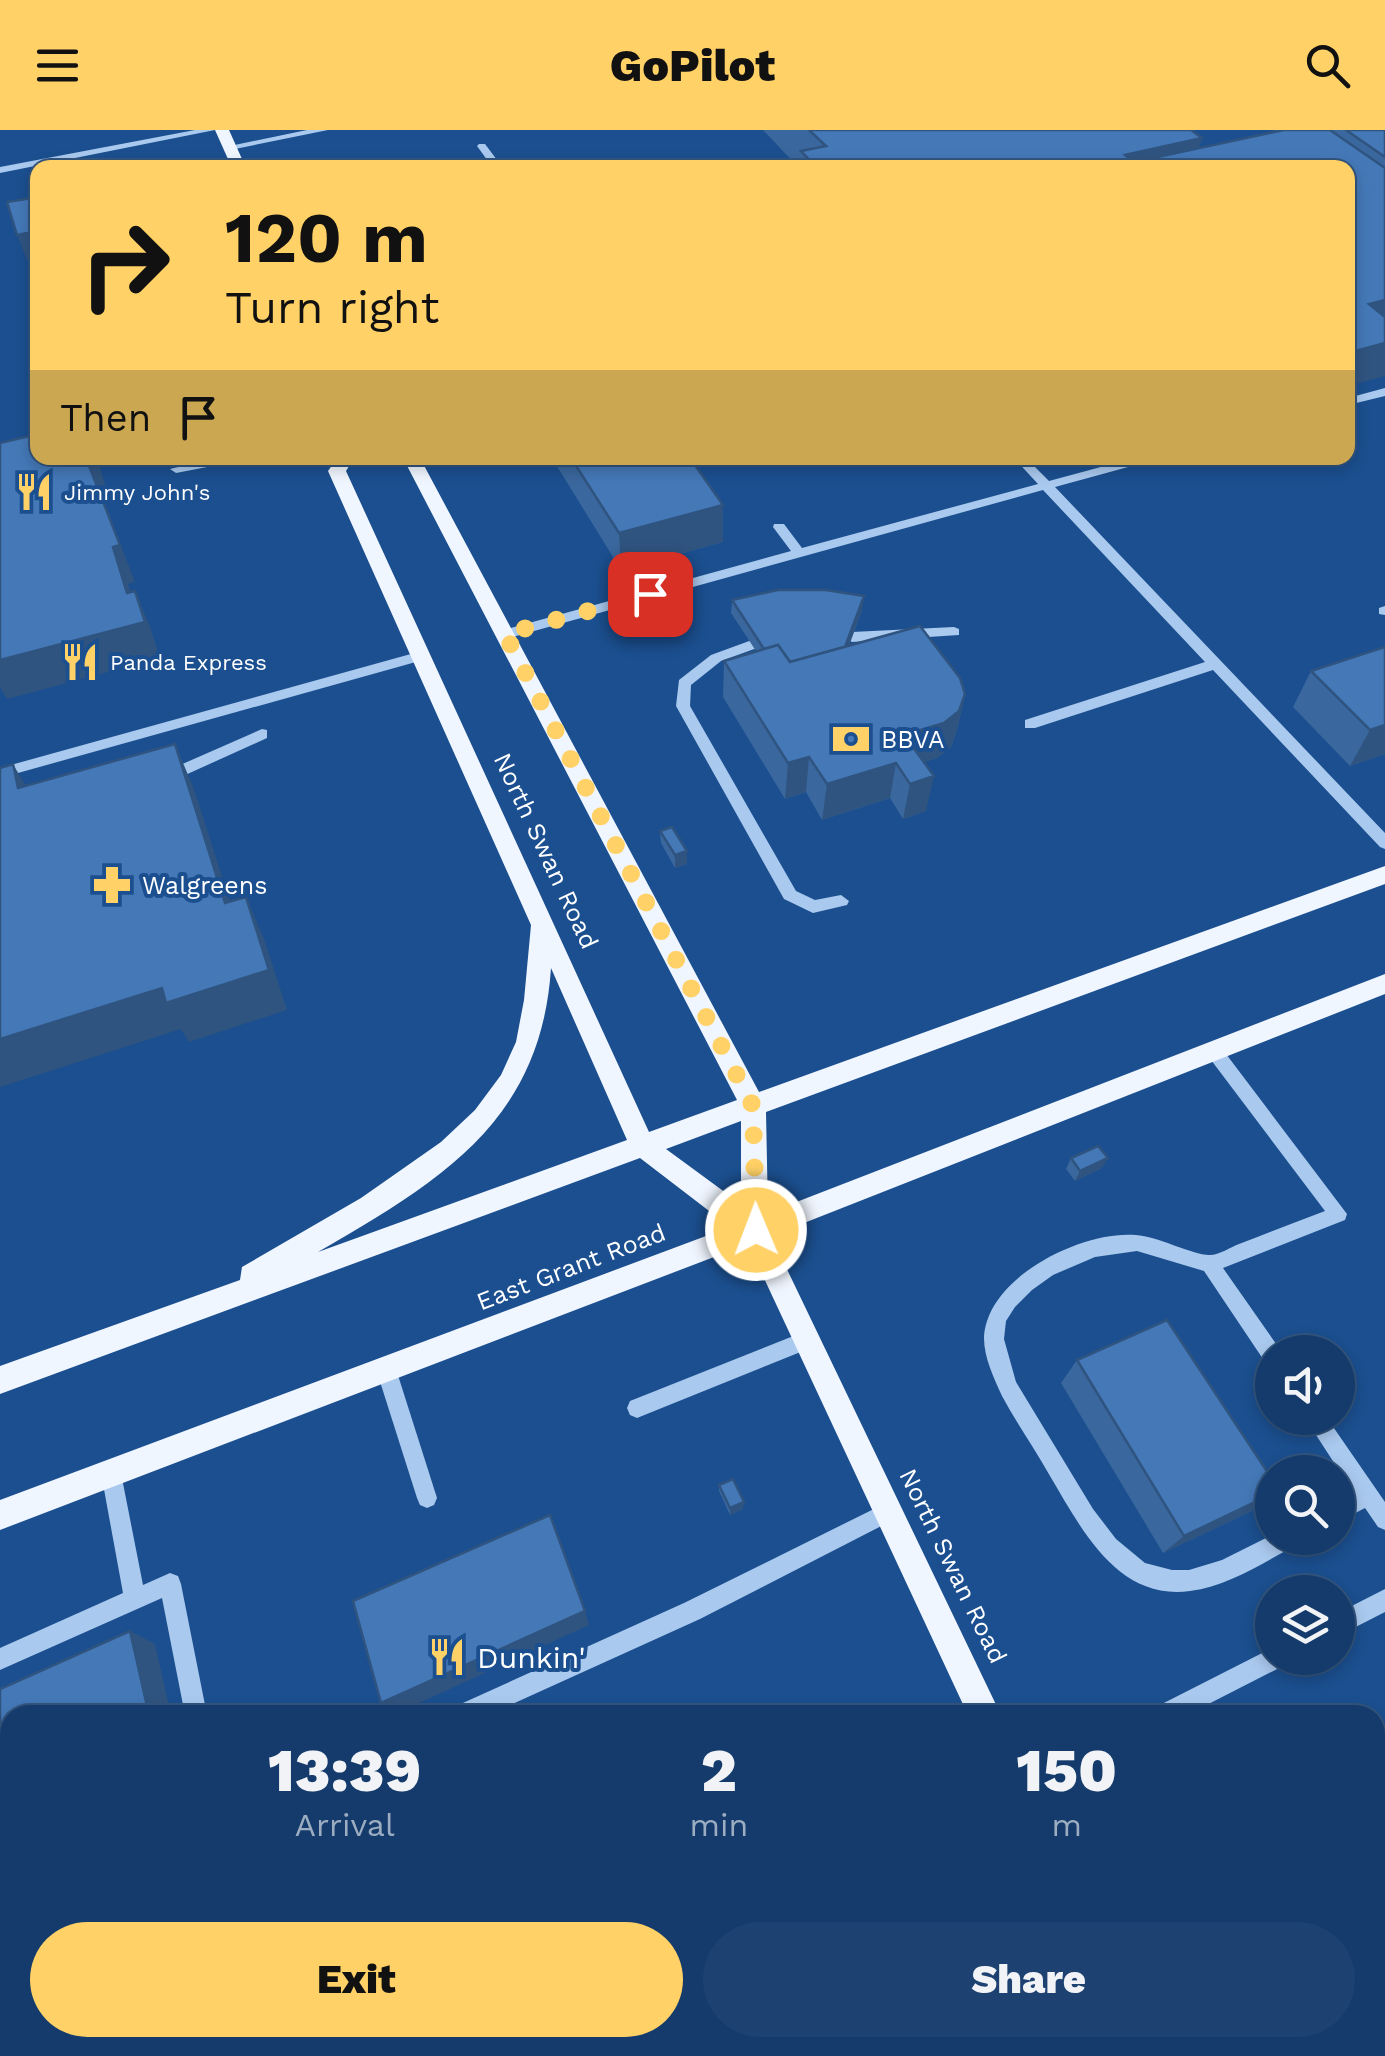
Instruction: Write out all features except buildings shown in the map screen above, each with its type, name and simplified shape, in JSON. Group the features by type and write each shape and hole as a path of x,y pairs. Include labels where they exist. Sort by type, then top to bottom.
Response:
{"main road":[{"path":"222,130 235,158"},
{"name":"North Swan Road","path":"341,465 337,471 418,657 643,1146 756,1230"},
{"name":"North Swan Road","path":"416,465 753,1106 756,1230 980,1705"},
{"path":"0,1380 1385,875"},
{"path":"208,1304 423,1170 474,1129 506,1086 528,1042 542,927"},
{"name":"East Grant Road","path":"0,1515 756,1230 1385,984"}],"street":[{"path":"52,160 210,130"},
{"path":"235,158 322,130"},
{"path":"482,146 492,160"},
{"path":"0,170 30,164"},
{"path":"1355,400 1385,392"},
{"path":"176,469 197,465"},
{"path":"1026,465 1385,842"},
{"path":"505,634 1120,465"},
{"path":"779,527 798,553"},
{"path":"852,637 954,632"},
{"path":"752,645 716,658 684,682 683,706 790,895 813,907 841,902"},
{"path":"0,773 418,657"},
{"path":"1030,724 1215,664"},
{"path":"153,779 188,768 262,734"},
{"path":"1214,1051 1338,1214 1210,1264 1134,1242 1084,1253 1024,1281 1003,1301 993,1336 999,1368 1096,1536 1124,1562 1157,1579 1198,1578 1255,1553"},
{"path":"1210,1264 1258,1335"},
{"path":"636,1408 806,1340"},
{"path":"386,1369 427,1498"},
{"path":"1327,1435 1385,1520"},
{"path":"110,1472 135,1599"},
{"path":"1355,1502 1368,1495"},
{"path":"484,1705 888,1512"},
{"path":"0,1660 170,1584 194,1705"},
{"path":"1355,1616 1385,1600"},
{"path":"1184,1705 1255,1669"}],"place":[{"name":"Jimmy John's","path":"34,492"},
{"name":"Panda Express","path":"80,662"},
{"name":"BBVA","path":"851,739"},
{"name":"Walgreens","path":"112,885"},
{"name":"Dunkin'","path":"447,1657"}],"route":[{"path":"650,594 505,634 753,1106 756,1230"}]}
